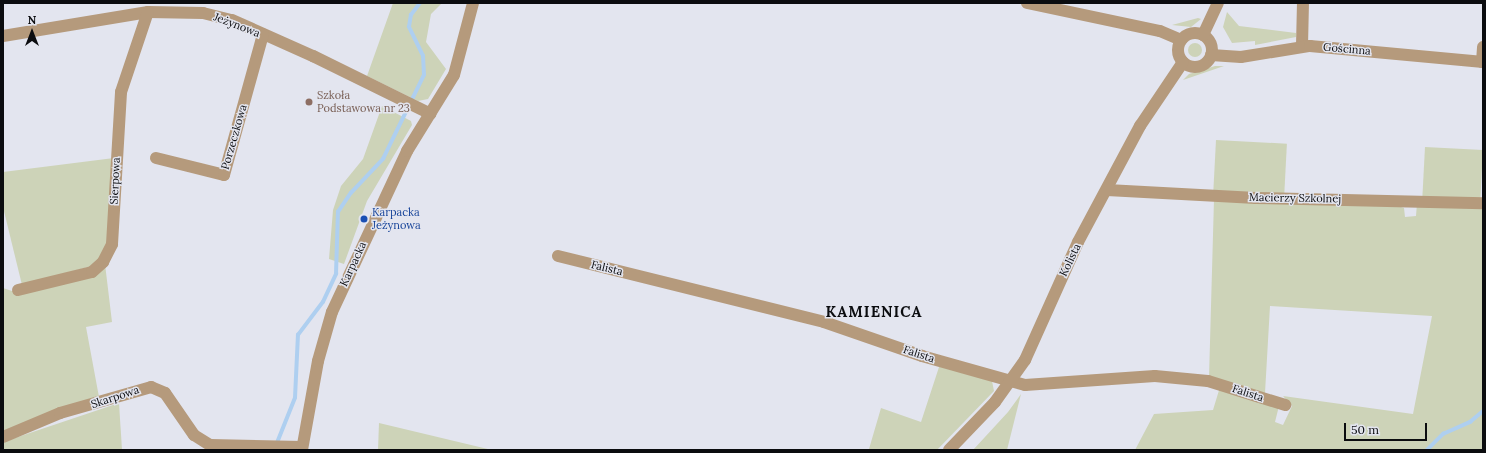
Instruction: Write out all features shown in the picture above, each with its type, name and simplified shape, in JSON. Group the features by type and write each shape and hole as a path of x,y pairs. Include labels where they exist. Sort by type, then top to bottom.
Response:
{"street":[{"name":"Karpacka","path":"302,449 318,361 332,312 407,151 454,75 472,3"},
{"path":"1203,35 1218,3"},
{"path":"1302,46 1303,3"},
{"path":"1034,4 1160,31 1181,40"},
{"name":"Jeżynowa","path":"3,36 148,12 208,14 263,34 401,98 431,114"},
{"name":"Sierpowa","path":"18,290 92,272 103,262 112,244 121,92 148,12"},
{"path":"1191,33 1203,35 1211,43 1211,55 1208,61 1196,67 1183,62 1178,51 1181,40 1191,33"},
{"name":"Porzeczkowa","path":"156,158 224,175 263,34"},
{"name":"Gościnna","path":"1211,55 1242,57 1302,46 1482,62"},
{"path":"1482,62 1483,47"},
{"name":"Kolista","path":"949,450 981,418 1012,379 1140,126 1183,62"},
{"name":"Macierzy Szkolnej","path":"1107,190 1256,198 1483,203"},
{"name":"Falista","path":"558,256 824,322 922,356 1032,385 1112,377 1190,379 1220,384 1285,405"},
{"name":"Skarpowa","path":"3,437 60,413 151,387 170,398 200,441 221,446 287,446 302,449"}],"green space":[{"path":"393,3 442,3 431,14 426,42 446,69 428,99 418,101 367,76"},
{"path":"1227,12 1239,26 1296,33 1296,37 1255,45 1255,41 1232,43 1223,27"},
{"path":"1198,18 1201,19 1191,27 1172,25"},
{"path":"1195,43 1200,45 1202,50 1200,55 1195,57 1190,55 1188,50 1190,45"},
{"path":"1215,66 1224,66 1183,80 1189,74"},
{"path":"382,106 411,121 412,125 367,201 344,264 329,259 333,210 341,186 363,159"},
{"path":"1216,140 1287,144 1284,198 1213,194"},
{"path":"1425,147 1483,150 1480,202 1422,199"},
{"path":"114,158 109,243 99,264 22,285 3,207 3,172"},
{"path":"1214,199 1392,204 1404,208 1405,217 1416,216 1417,203 1483,205 1483,450 1135,450 1154,414 1213,410 1220,387 1279,406 1275,422 1283,425 1292,406 1283,396 1413,414 1432,316 1270,306 1265,393 1209,378"},
{"path":"105,264 112,322 86,327 99,397 3,431 3,288 15,292"},
{"path":"940,364 992,381 994,391 937,450 869,449 881,408 921,422"},
{"path":"1021,394 1007,450 973,450 1008,412"},
{"path":"119,403 122,450 3,450 3,442"},
{"path":"379,423 492,450 378,450"}],"waterway":[{"path":"277,443 295,398 298,335 323,302 336,274 338,212 351,193 383,159 424,75 423,56 409,27 411,15 420,3"},
{"path":"1427,450 1443,434 1470,422 1483,411"}],"place":[{"name":"Szkoła Podstawowa nr 23","path":"309,102"},
{"name":"Karpacka Jeżynowa","path":"364,219"}],"district":[{"name":"KAMIENICA","path":"874,312"}]}
